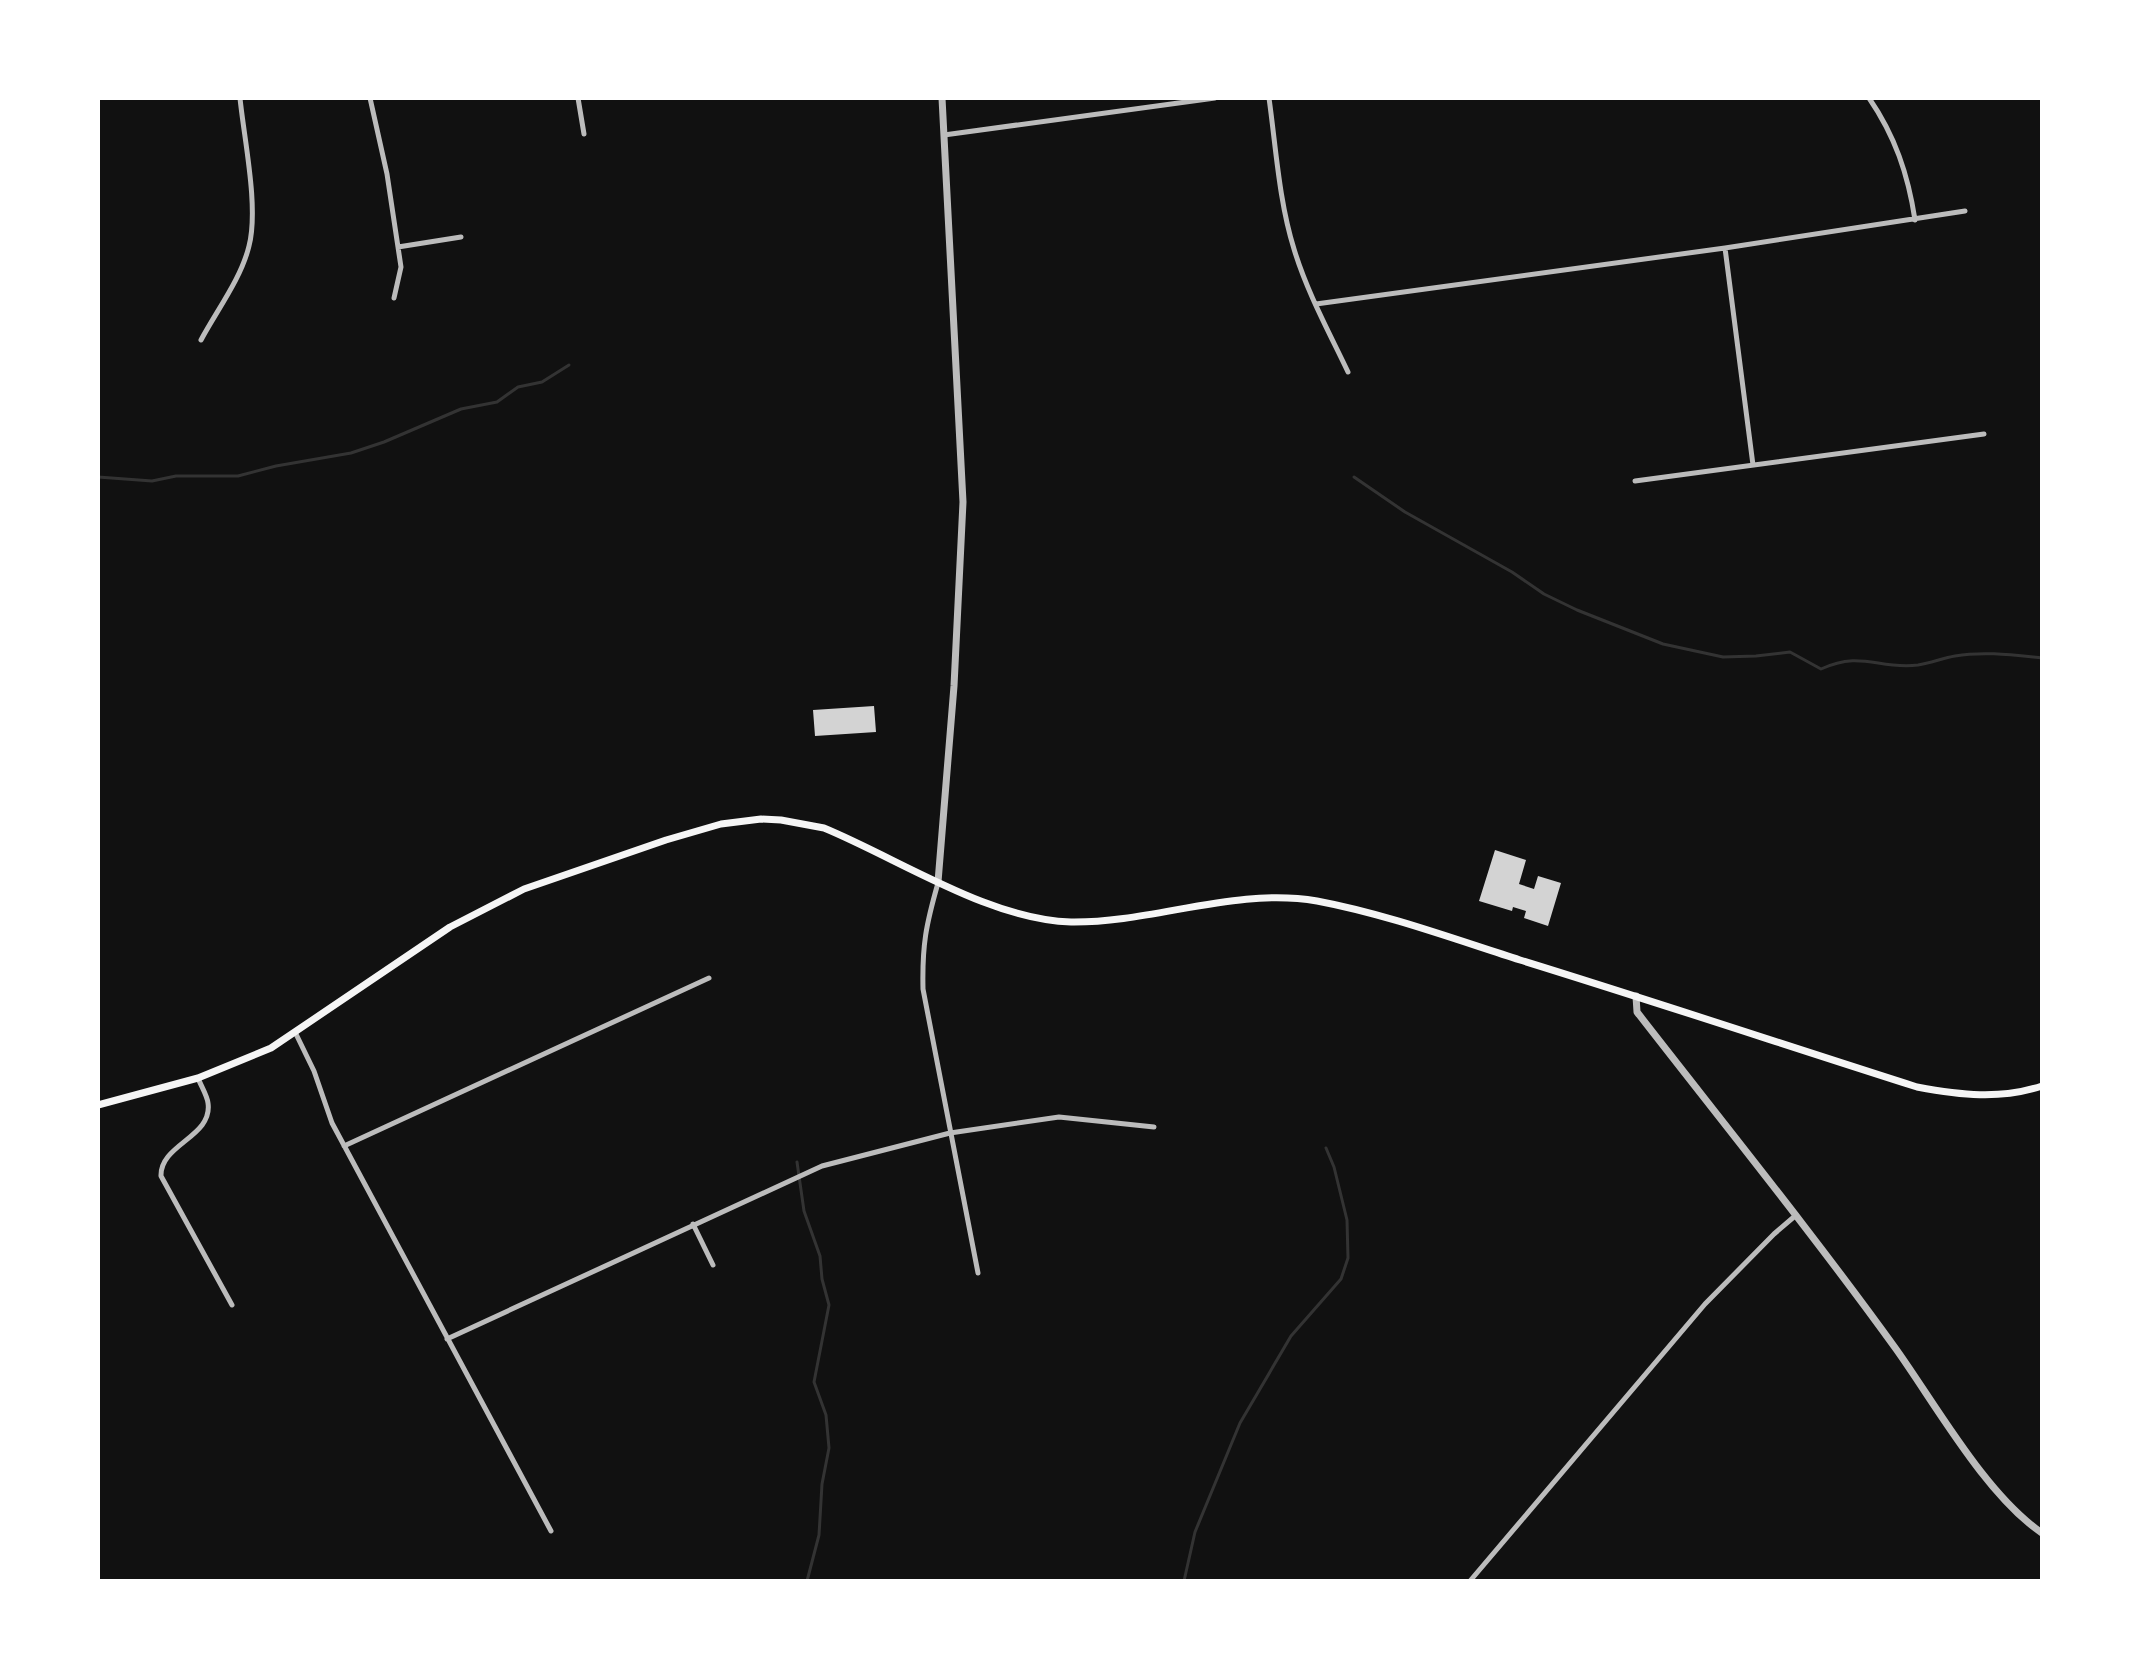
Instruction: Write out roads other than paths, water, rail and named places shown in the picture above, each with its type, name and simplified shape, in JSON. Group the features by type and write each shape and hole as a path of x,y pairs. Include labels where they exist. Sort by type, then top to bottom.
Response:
{"main road":[{"path":"98,1105 198,1078 251,1059 296,1034 450,927 501,899 560,875 712,826 761,819 802,822 852,840 938,882 1005,909 1036,917 1069,922 1098,921 1248,900 1314,901 1385,919 1636,996 1917,1087 1982,1096 2042,1086"}],"street":[{"path":"201,340 243,263 251,235 251,203 240,98"},
{"path":"370,98 387,174 401,267 394,298"},
{"path":"578,98 584,134"},
{"path":"942,98 963,502 956,656 938,882 922,947 923,989 978,1273"},
{"path":"944,135 1215,98"},
{"path":"1269,98 1283,207 1300,270 1348,372"},
{"path":"1869,98 1896,145 1909,185 1915,220"},
{"path":"1316,304 1725,248 1965,211"},
{"path":"398,247 461,237"},
{"path":"1725,248 1753,465"},
{"path":"1635,481 1984,434"},
{"path":"344,1146 709,978"},
{"path":"1636,996 1637,1012 1895,1347 1980,1470 2026,1522 2042,1533"},
{"path":"296,1034 344,1146 551,1531"},
{"path":"198,1078 208,1102 205,1118 194,1134 164,1160 161,1176 232,1305"},
{"path":"447,1339 822,1166 950,1133 1059,1117 1154,1127"},
{"path":"1470,1581 1705,1304 1795,1216"},
{"path":"693,1224 713,1265"}],"waterway":[{"path":"98,477 152,481 176,476 238,476 351,453 461,409 497,402 518,387 542,382 569,365"},
{"path":"1354,477 1405,512 1512,572 1544,594 1663,644 1723,657 1790,652 1821,669 1848,661 1904,666 1977,654 2042,658"},
{"path":"1184,1581 1195,1532 1240,1423 1291,1336 1341,1279 1348,1258 1347,1220 1326,1148"},
{"path":"797,1162 804,1211 820,1256 829,1305 814,1382 826,1415 829,1448 822,1484 819,1535 807,1581"}]}
